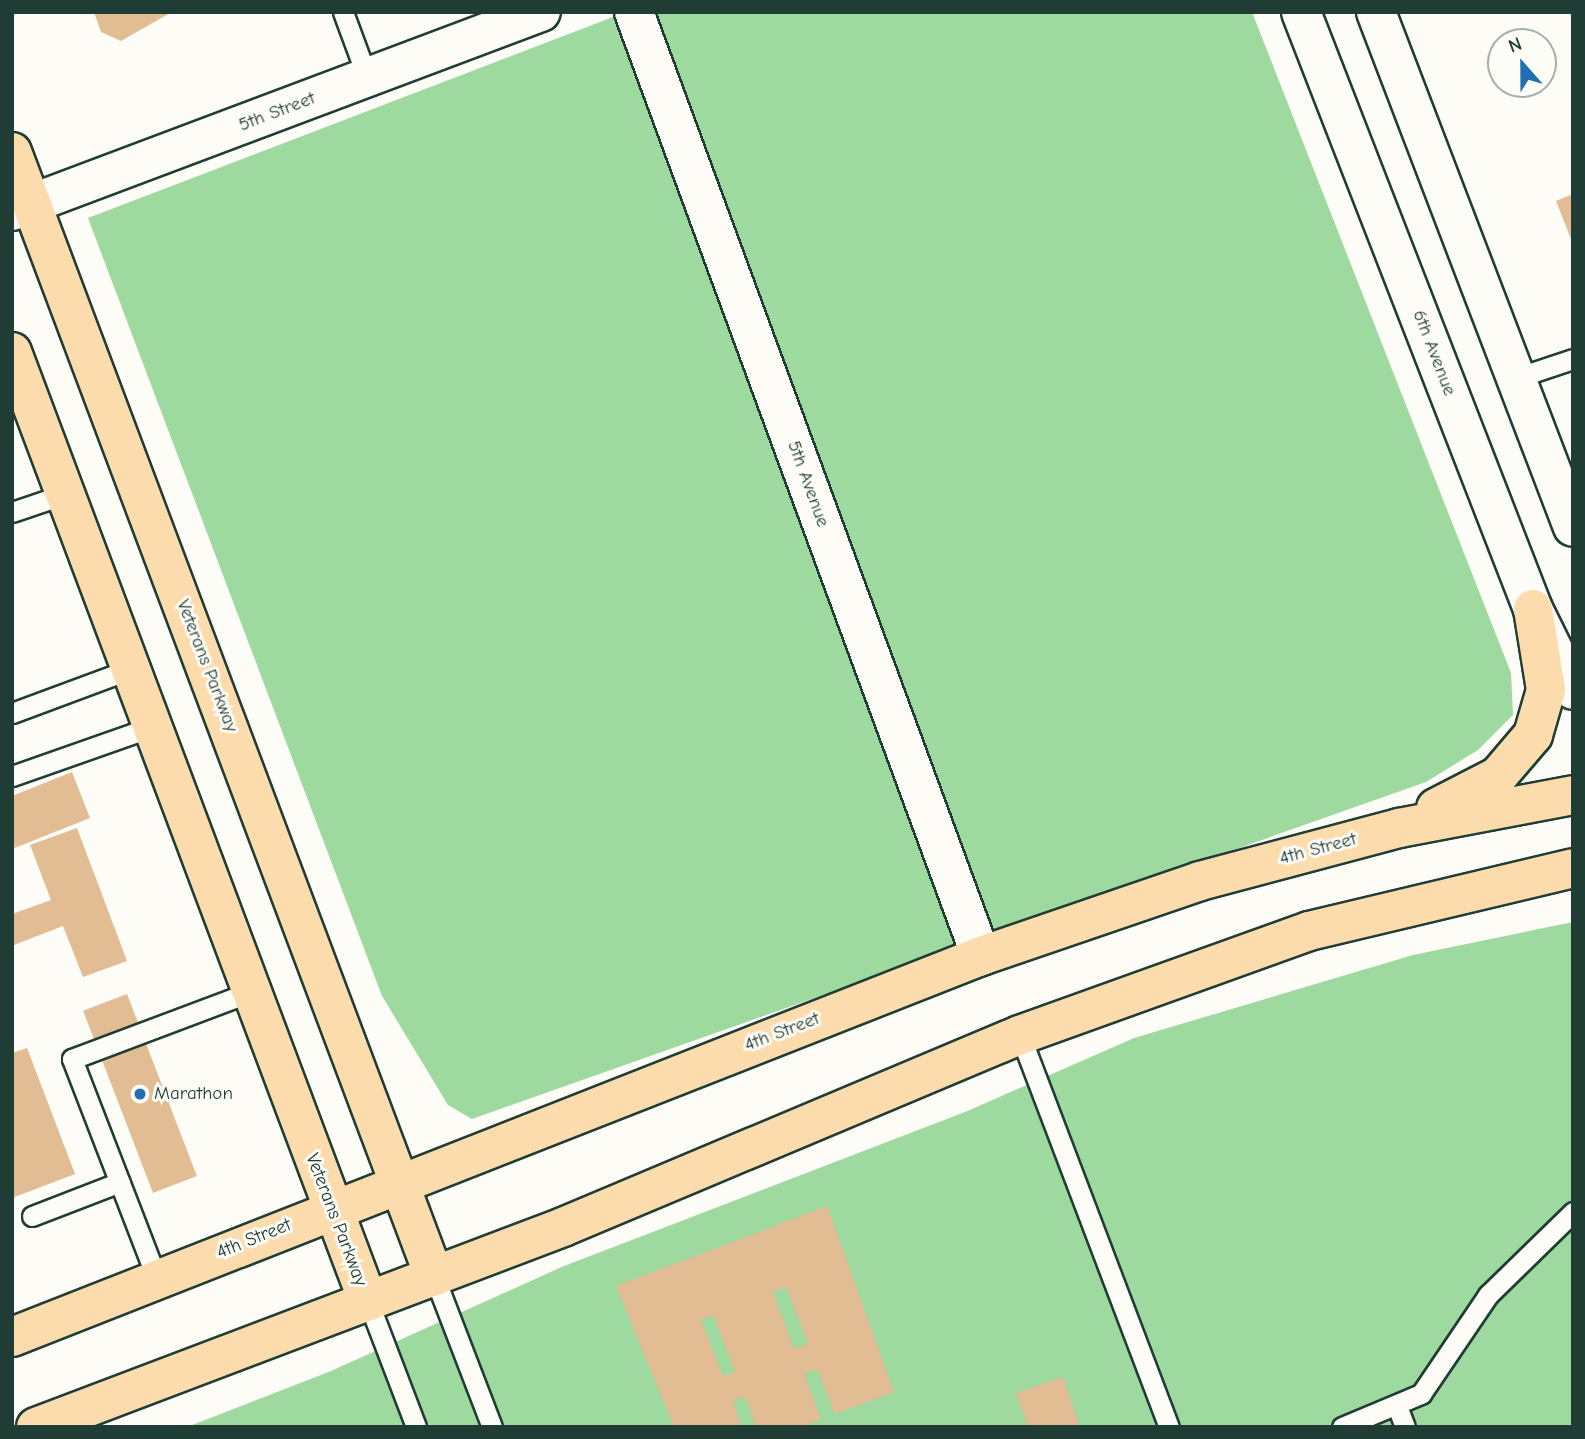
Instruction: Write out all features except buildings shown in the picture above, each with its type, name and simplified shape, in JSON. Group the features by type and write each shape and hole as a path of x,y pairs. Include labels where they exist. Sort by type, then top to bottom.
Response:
{"main road":[{"name":"Veterans Parkway","path":"12,152 22,207 401,1179 434,1276"},
{"name":"Veterans Parkway","path":"12,352 22,409 65,494 330,1208 368,1301"},
{"path":"1399,828 1498,776 1533,735 1546,690 1533,608"},
{"name":"4th Street","path":"14,1330 157,1279 401,1179 981,956 1200,881 1399,828 1573,795"},
{"path":"36,1427 434,1276 1020,1035 1309,931 1573,868"}],"street":[{"name":"5th Street","path":"22,207 541,12"},
{"name":"5th Avenue","path":"634,12 981,956"},
{"name":"6th Avenue","path":"1301,12 1533,608 1573,690"},
{"path":"1376,12 1573,527"}],"lane":[{"path":"343,12 367,77"},
{"path":"1516,378 1573,359"},
{"path":"12,512 65,494"},
{"path":"12,713 130,669"},
{"path":"12,776 151,727"},
{"path":"157,1279 72,1059 250,992"},
{"path":"1020,1035 1169,1427"},
{"path":"32,1216 120,1182"},
{"path":"1342,1427 1397,1406 1427,1386 1488,1295 1573,1212"},
{"path":"434,1276 492,1427"},
{"path":"368,1301 416,1427"},
{"path":"1397,1406 1405,1427"}],"green space":[{"path":"626,12 1252,12 1511,673 1513,715 1478,750 1426,782 472,1119 448,1105 382,996 88,218"},
{"path":"1573,922 1573,1427 187,1427 331,1371 564,1266 965,1112 1134,1038 1413,955"}],"place":[{"name":"Marathon","path":"140,1094"}]}
